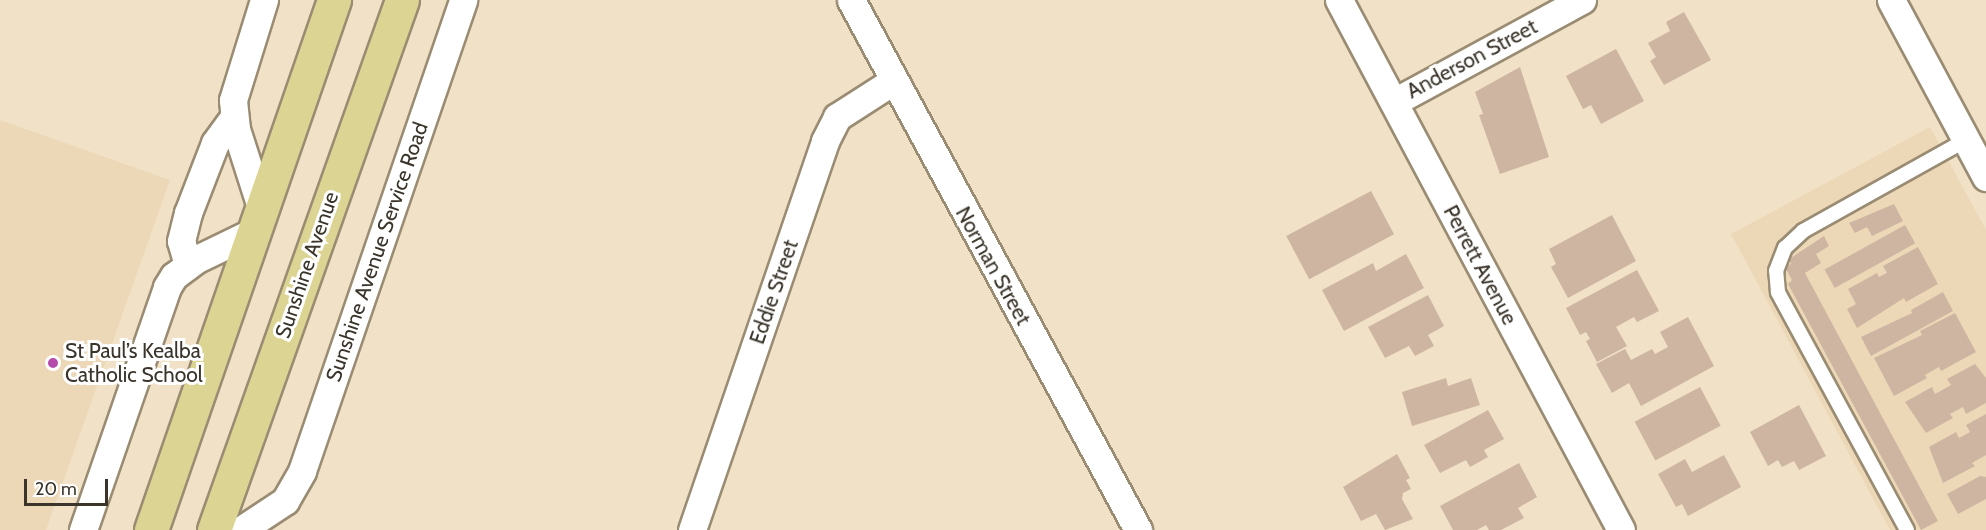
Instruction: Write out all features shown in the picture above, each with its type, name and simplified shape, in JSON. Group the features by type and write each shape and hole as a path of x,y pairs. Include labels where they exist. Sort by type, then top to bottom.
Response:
{"main road":[{"path":"151,530 334,0"},
{"name":"Sunshine Avenue","path":"214,530 402,0"}],"street":[{"path":"83,530 167,287 188,265 257,219 234,117 236,83 264,0"},
{"name":"Sunshine Avenue Service Road","path":"241,530 285,501 302,471 463,0"},
{"name":"Norman Street","path":"851,0 1138,530"},
{"name":"Perrett Avenue","path":"1339,0 1621,530"},
{"name":"Anderson Street","path":"1394,102 1582,0"},
{"path":"1891,0 1986,177"},
{"name":"Eddie Street","path":"692,530 825,141 837,117 893,81"},
{"path":"188,265 181,241 188,213 215,143 234,117"},
{"name":"Sunshine Avenue Service Road","path":"285,501 288,515 285,530"}],"lane":[{"path":"1907,530 1778,292 1776,271 1785,248 1803,231 1966,140"}],"shaded area":[{"name":"St Paul’s Kealba Catholic School","path":"0,120 170,180 46,530 0,530"},
{"path":"1930,127 1986,230 1986,530 1890,530 1731,234"}],"building":[{"path":"1684,12 1711,60 1664,85 1650,61 1656,57 1648,43 1670,31 1666,22"},
{"path":"1616,49 1644,101 1601,124 1591,105 1583,109 1566,76"},
{"path":"1520,67 1549,157 1500,174 1479,115 1483,114 1475,92"},
{"path":"1371,191 1394,234 1309,279 1286,236"},
{"path":"1894,204 1903,221 1872,236 1867,227 1855,233 1849,223"},
{"path":"1612,215 1636,261 1568,298 1551,267 1556,264 1549,249"},
{"path":"1905,225 1915,243 1835,288 1825,270"},
{"path":"1824,236 1829,246 1816,254 1821,263 1805,273 1938,521 1921,530 1788,284 1792,280 1785,267 1791,264 1789,259"},
{"path":"1918,247 1938,284 1906,302 1904,298 1857,328 1847,309 1856,304 1848,289 1877,273 1879,277 1887,273 1883,266"},
{"path":"1406,254 1424,288 1344,331 1322,290 1373,263 1376,271"},
{"path":"1637,270 1659,311 1637,322 1634,317 1616,327 1627,346 1597,362 1586,341 1590,339 1586,332 1580,335 1566,308"},
{"path":"1943,292 1953,311 1871,356 1861,337 1912,313 1911,310"},
{"path":"1428,295 1444,326 1428,335 1434,346 1415,356 1409,346 1385,358 1368,327"},
{"path":"1955,313 1976,352 1941,371 1939,367 1925,375 1927,378 1894,396 1874,358 1922,335 1920,331"},
{"path":"1688,317 1714,366 1641,406 1629,383 1612,393 1596,364 1625,349 1631,360 1652,349 1655,354 1668,347 1660,332"},
{"path":"1975,364 1986,378 1986,403 1966,414 1963,407 1950,414 1953,418 1926,433 1905,402 1932,387 1935,394 1951,385 1947,379"},
{"path":"1446,378 1448,386 1471,378 1480,405 1412,426 1402,392"},
{"path":"1700,387 1721,426 1655,461 1635,422"},
{"path":"1799,405 1826,456 1799,470 1794,461 1782,467 1778,460 1768,466 1750,432"},
{"path":"1488,410 1504,439 1484,450 1488,457 1470,467 1466,460 1440,473 1424,445"},
{"path":"1986,414 1986,455 1972,463 1975,466 1943,483 1929,447 1956,432 1959,438 1970,432 1966,425"},
{"path":"1397,454 1410,478 1406,480 1411,489 1403,493 1402,499 1413,519 1385,530 1376,514 1361,521 1343,487"},
{"path":"1724,455 1741,487 1688,516 1682,504 1676,507 1658,474 1685,459 1692,472"},
{"path":"1519,463 1537,497 1518,508 1524,518 1501,530 1489,530 1486,525 1477,530 1453,530 1440,506"},
{"path":"1980,476 1986,477 1986,499 1958,514 1947,494"}],"place":[{"name":"St Paul’s Kealba Catholic School","path":"53,363"}]}
